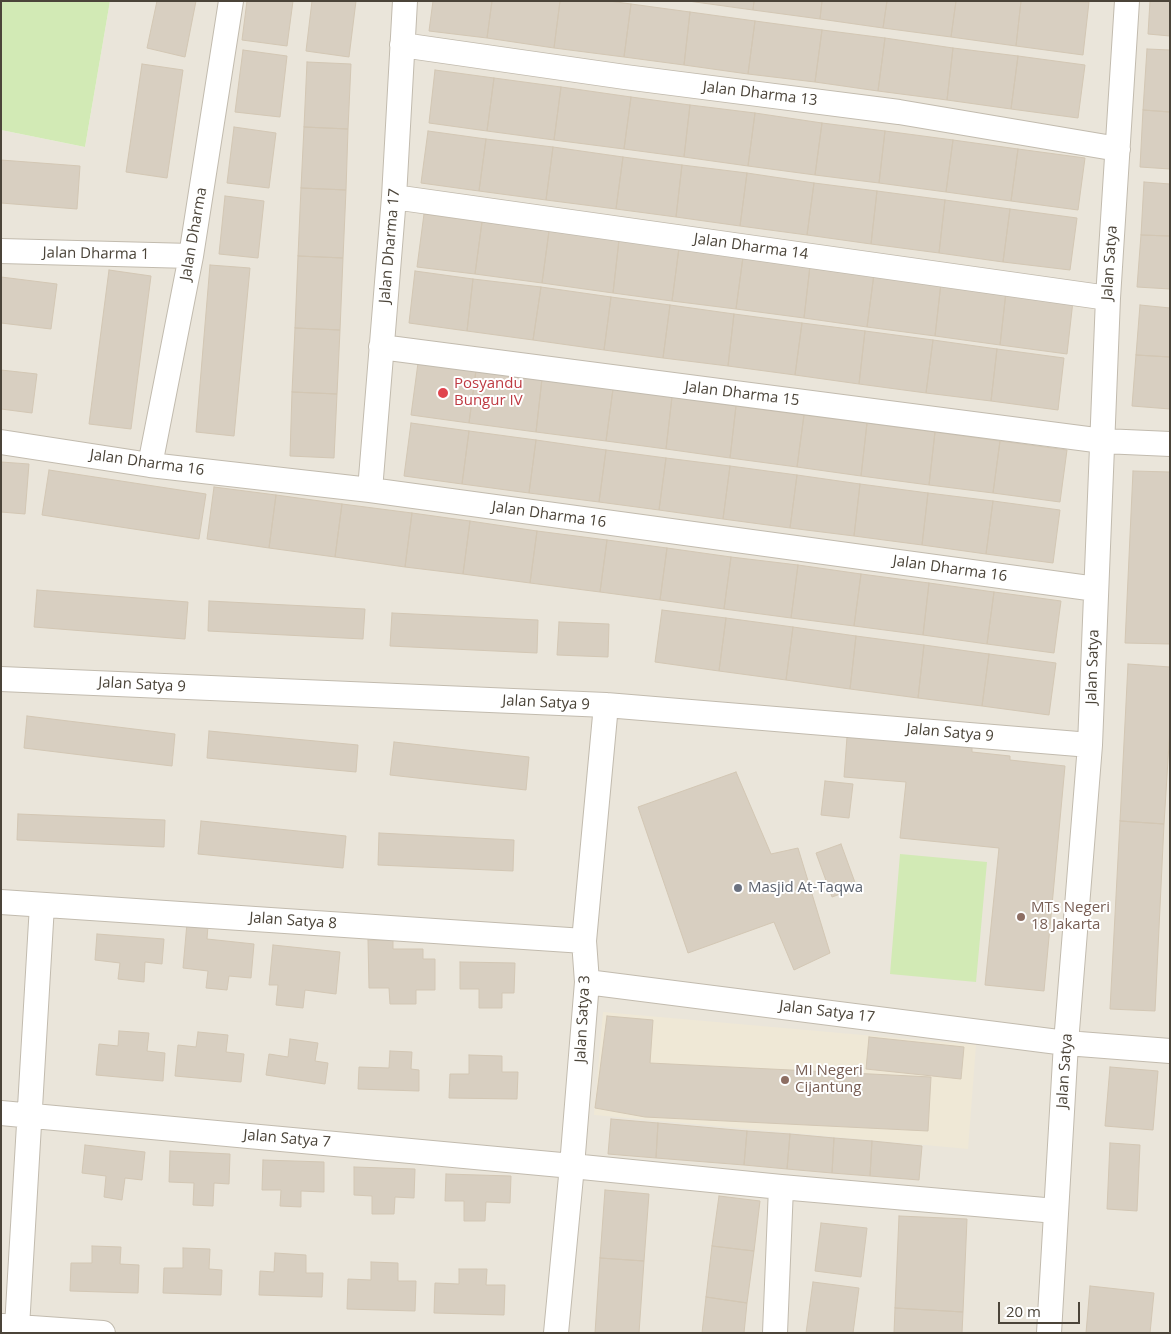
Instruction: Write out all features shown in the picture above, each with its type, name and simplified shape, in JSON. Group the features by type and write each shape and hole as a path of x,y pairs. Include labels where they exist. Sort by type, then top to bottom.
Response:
{"street":[{"name":"Jalan Dharma","path":"150,465 191,256 231,1"},
{"name":"Jalan Dharma 17","path":"370,490 394,197 405,1"},
{"name":"Jalan Satya","path":"1049,1333 1066,1043 1090,745 1108,298 1127,1"},
{"name":"Jalan Dharma 13","path":"402,45 625,77 899,112 1118,149"},
{"name":"Jalan Dharma 14","path":"394,197 1108,298"},
{"name":"Jalan Dharma 1","path":"1,251 191,256"},
{"name":"Jalan Dharma 15","path":"381,347 1103,441 1170,444"},
{"name":"Jalan Dharma 16","path":"1,442 150,465 370,490 1096,589"},
{"name":"Jalan Satya 9","path":"1,679 606,705 1090,745"},
{"name":"Jalan Satya 3","path":"556,1333 587,982 584,941 606,705"},
{"name":"Jalan Satya 8","path":"1,902 584,941"},
{"path":"42,905 30,1115 9,1327 103,1333"},
{"name":"Jalan Satya 17","path":"587,982 1066,1043 1170,1051"},
{"name":"Jalan Satya 7","path":"1,1113 781,1187 1056,1211"},
{"path":"775,1333 781,1187"}],"shaded area":[{"path":"110,1 1170,1 1170,1333 1,1333 1,130 85,147"},
{"name":"MI Negeri Cijantung","path":"603,1012 976,1045 968,1149 594,1115"}],"green space":[{"path":"1,1 110,1 85,147 1,130"},
{"path":"900,854 987,862 976,982 890,974"}],"building":[{"path":"157,1 196,1 185,57 147,48"},
{"path":"247,1 293,1 287,46 242,40"},
{"path":"312,1 356,1 349,57 306,51"},
{"path":"433,1 492,1 487,38 429,31"},
{"path":"492,1 560,1 554,48 487,38"},
{"path":"560,1 609,1 631,4 624,57 554,48"},
{"path":"688,1 754,1 753,10"},
{"path":"754,1 822,1 820,19 753,10"},
{"path":"822,1 887,1 883,28 820,19"},
{"path":"887,1 956,1 951,37 883,28"},
{"path":"956,1 1021,1 1016,46 951,37"},
{"path":"1021,1 1089,2 1083,55 1016,46"},
{"path":"1150,1 1170,1 1170,36 1148,34"},
{"path":"631,4 690,12 684,65 624,57"},
{"path":"690,12 755,21 748,74 684,65"},
{"path":"755,21 822,30 815,82 748,74"},
{"path":"822,30 885,38 878,91 815,82"},
{"path":"885,38 953,48 947,100 878,91"},
{"path":"953,48 1018,56 1011,109 947,100"},
{"path":"1147,49 1170,50 1170,112 1143,110"},
{"path":"243,50 287,56 280,117 235,112"},
{"path":"1018,56 1085,65 1078,118 1011,109"},
{"path":"307,62 351,64 348,129 304,127"},
{"path":"142,64 183,70 167,178 126,172"},
{"path":"435,70 494,78 487,131 429,123"},
{"path":"494,78 561,87 554,140 487,131"},
{"path":"561,87 631,97 624,149 554,140"},
{"path":"631,97 690,105 684,157 624,149"},
{"path":"690,105 755,113 748,166 684,157"},
{"path":"1143,110 1170,112 1170,169 1140,167"},
{"path":"755,113 822,123 815,175 748,166"},
{"path":"822,123 885,131 879,183 815,175"},
{"path":"234,127 276,133 269,188 227,183"},
{"path":"304,127 348,129 346,190 301,188"},
{"path":"428,131 486,139 479,191 421,183"},
{"path":"885,131 953,140 946,192 879,183"},
{"path":"486,139 553,147 546,200 479,191"},
{"path":"953,140 1018,149 1011,201 946,192"},
{"path":"553,147 623,157 616,209 546,200"},
{"path":"1018,149 1085,158 1078,210 1011,201"},
{"path":"623,157 682,165 676,217 616,209"},
{"path":"1,160 80,166 77,209 1,203"},
{"path":"682,165 747,173 740,226 676,217"},
{"path":"747,173 814,183 807,235 740,226"},
{"path":"1144,182 1170,184 1170,236 1141,235"},
{"path":"814,183 877,191 871,244 807,235"},
{"path":"301,188 346,190 343,258 298,256"},
{"path":"877,191 945,200 939,253 871,244"},
{"path":"225,196 264,201 258,258 219,254"},
{"path":"945,200 1010,209 1003,262 939,253"},
{"path":"1010,209 1077,218 1070,270 1003,262"},
{"path":"424,214 482,222 475,274 417,267"},
{"path":"482,222 549,231 542,283 475,274"},
{"path":"549,231 619,240 613,293 542,283"},
{"path":"1141,235 1170,236 1170,289 1137,287"},
{"path":"619,240 679,248 672,301 613,293"},
{"path":"679,248 743,257 736,309 672,301"},
{"path":"298,256 343,258 340,330 295,328"},
{"path":"743,257 810,266 804,318 736,309"},
{"path":"210,265 250,268 234,436 196,432"},
{"path":"810,266 874,274 867,327 804,318"},
{"path":"109,270 151,276 131,429 89,424"},
{"path":"415,271 473,279 467,331 409,323"},
{"path":"874,274 941,283 935,336 867,327"},
{"path":"1,277 57,284 51,329 1,323"},
{"path":"473,279 541,287 533,340 467,331"},
{"path":"941,283 1006,292 1000,345 935,336"},
{"path":"541,287 611,297 604,350 533,340"},
{"path":"1006,292 1073,301 1067,354 1000,345"},
{"path":"611,297 670,305 663,358 604,350"},
{"path":"670,305 734,314 728,366 663,358"},
{"path":"1140,305 1170,308 1170,357 1136,355"},
{"path":"734,314 802,323 795,375 728,366"},
{"path":"802,323 865,331 859,384 795,375"},
{"path":"295,328 340,330 337,394 292,392"},
{"path":"865,331 933,340 926,393 859,384"},
{"path":"933,340 997,349 991,401 926,393"},
{"path":"997,349 1064,358 1058,410 991,401"},
{"path":"1136,355 1170,357 1170,409 1132,406"},
{"name":"Posyandu Bungur IV","path":"418,363 476,370 469,423 411,415"},
{"path":"1,370 37,374 32,413 1,409"},
{"path":"476,370 542,379 536,432 469,423"},
{"path":"542,379 613,389 606,441 536,432"},
{"path":"613,389 672,397 666,449 606,441"},
{"path":"292,392 337,394 334,458 290,456"},
{"path":"672,397 736,406 730,458 666,449"},
{"path":"736,406 804,415 797,467 730,458"},
{"path":"804,415 867,423 861,476 797,467"},
{"path":"411,423 469,431 462,484 404,476"},
{"path":"867,423 935,432 929,485 861,476"},
{"path":"469,431 536,440 529,493 462,484"},
{"path":"935,432 1000,441 993,493 929,485"},
{"path":"536,440 606,450 599,502 529,493"},
{"path":"1000,441 1067,450 1060,502 993,493"},
{"path":"606,450 666,458 659,510 599,502"},
{"path":"666,458 730,466 723,519 659,510"},
{"path":"1,462 29,464 25,514 1,512"},
{"path":"730,466 797,475 790,528 723,519"},
{"path":"49,470 206,494 199,539 42,515"},
{"path":"1133,471 1170,472 1170,644 1125,643"},
{"path":"797,475 860,484 854,536 790,528"},
{"path":"860,484 928,493 922,545 854,536"},
{"path":"214,487 276,495 269,548 207,539"},
{"path":"928,493 993,501 986,554 922,545"},
{"path":"276,495 342,504 335,557 269,548"},
{"path":"993,501 1060,510 1053,563 986,554"},
{"path":"342,504 412,513 405,567 335,557"},
{"path":"412,513 470,521 463,574 405,567"},
{"path":"470,521 537,531 530,583 463,574"},
{"path":"537,531 607,540 600,592 530,583"},
{"path":"607,540 667,548 660,600 600,592"},
{"path":"667,548 731,557 724,609 660,600"},
{"path":"731,557 798,565 791,618 724,609"},
{"path":"798,565 861,574 854,626 791,618"},
{"path":"861,574 929,583 923,635 854,626"},
{"path":"929,583 994,592 987,644 923,635"},
{"path":"37,590 188,602 185,639 34,627"},
{"path":"994,592 1061,601 1054,653 987,644"},
{"path":"209,601 365,609 363,639 208,631"},
{"path":"662,610 726,618 719,671 655,662"},
{"path":"392,613 538,620 537,653 390,646"},
{"path":"726,618 793,627 786,680 719,671"},
{"path":"559,622 609,624 608,657 557,655"},
{"path":"793,627 856,636 850,689 786,680"},
{"path":"856,636 924,645 918,698 850,689"},
{"path":"924,645 989,654 982,706 918,698"},
{"path":"989,654 1056,663 1049,715 982,706"},
{"path":"1128,664 1170,667 1170,728 1164,824 1120,821"},
{"path":"27,716 175,734 172,766 24,748"},
{"path":"209,731 358,745 356,772 207,758"},
{"name":"MTs Negeri 18 Jakarta","path":"847,737 972,746 972,752 1010,756 1010,760 1065,766 1044,991 985,985 999,848 900,838 906,782 844,777"},
{"path":"394,742 529,757 526,790 390,775"},
{"name":"Masjid At-Taqwa","path":"736,772 771,854 798,848 830,953 794,970 774,922 688,953 638,807"},
{"path":"825,781 853,784 849,818 821,815"},
{"path":"18,814 165,820 164,847 17,840"},
{"path":"201,821 346,836 343,868 198,854"},
{"path":"1120,821 1164,824 1155,1011 1110,1009"},
{"path":"379,833 514,840 513,871 378,865"},
{"path":"841,844 857,888 832,897 816,853"},
{"path":"187,923 208,926 207,939 254,944 251,978 229,976 227,990 206,988 208,971 183,968"},
{"path":"97,934 164,939 162,964 145,962 144,982 118,979 120,963 95,960"},
{"path":"368,940 393,940 393,949 423,949 423,959 435,959 435,990 416,990 416,1004 390,1004 389,988 369,988"},
{"path":"273,945 340,952 336,994 305,990 303,1008 276,1005 278,985 269,985"},
{"path":"460,962 515,963 514,993 502,993 502,1008 479,1008 479,989 460,989"},
{"path":"607,1016 653,1020 650,1063 931,1077 928,1131 645,1117 595,1108"},
{"path":"119,1031 149,1033 147,1051 165,1053 163,1081 96,1075 99,1044 118,1046"},
{"path":"198,1032 228,1035 226,1052 244,1054 241,1082 175,1076 178,1045 196,1047"},
{"path":"869,1037 964,1047 961,1079 866,1069"},
{"path":"290,1039 318,1043 315,1061 328,1063 325,1084 266,1075 269,1054 288,1057"},
{"path":"390,1051 412,1052 411,1069 419,1070 419,1091 358,1089 359,1067 389,1068"},
{"path":"469,1055 502,1056 502,1072 518,1072 517,1099 449,1098 450,1074 469,1074"},
{"path":"1110,1067 1158,1071 1153,1130 1105,1126"},
{"path":"611,1119 658,1123 656,1158 608,1154"},
{"path":"658,1123 747,1131 744,1165 656,1158"},
{"path":"747,1131 790,1134 787,1169 744,1165"},
{"path":"790,1134 834,1138 832,1173 787,1169"},
{"path":"834,1138 872,1141 870,1176 832,1173"},
{"path":"872,1141 922,1146 919,1180 870,1176"},
{"path":"1110,1143 1140,1145 1137,1211 1107,1209"},
{"path":"85,1145 145,1152 142,1180 125,1178 122,1200 104,1197 106,1176 82,1173"},
{"path":"170,1151 230,1154 229,1184 214,1183 213,1206 193,1205 194,1183 169,1182"},
{"path":"263,1160 324,1162 324,1192 301,1191 301,1207 280,1206 281,1190 262,1190"},
{"path":"354,1167 415,1169 414,1198 395,1197 394,1214 372,1214 372,1196 354,1195"},
{"path":"446,1174 511,1176 510,1203 486,1202 485,1221 464,1221 464,1201 445,1201"},
{"path":"605,1190 649,1194 644,1261 600,1258"},
{"path":"719,1196 760,1201 754,1251 712,1246"},
{"path":"899,1216 967,1219 963,1312 895,1308"},
{"path":"821,1223 867,1228 861,1277 815,1271"},
{"path":"92,1246 121,1247 120,1264 139,1265 138,1293 70,1291 71,1263 92,1263"},
{"path":"712,1246 754,1251 747,1303 706,1297"},
{"path":"183,1248 210,1249 209,1269 222,1270 221,1295 163,1293 164,1268 183,1268"},
{"path":"275,1253 306,1255 306,1273 323,1273 322,1297 259,1295 260,1271 274,1272"},
{"path":"600,1258 644,1261 639,1333 595,1333"},
{"path":"371,1262 398,1263 398,1281 416,1281 415,1311 347,1309 348,1279 371,1280"},
{"path":"459,1269 487,1269 486,1285 505,1285 504,1315 434,1313 435,1283 459,1284"},
{"path":"813,1282 859,1288 853,1333 806,1333"},
{"path":"1090,1286 1154,1293 1150,1333 1086,1333"},
{"path":"706,1297 747,1303 744,1333 702,1333"},
{"path":"895,1308 963,1312 962,1333 894,1333"}],"place":[{"name":"Posyandu Bungur IV","path":"443,393"},
{"name":"Masjid At-Taqwa","path":"738,888"},
{"name":"MTs Negeri 18 Jakarta","path":"1021,917"},
{"name":"MI Negeri Cijantung","path":"785,1080"}]}
